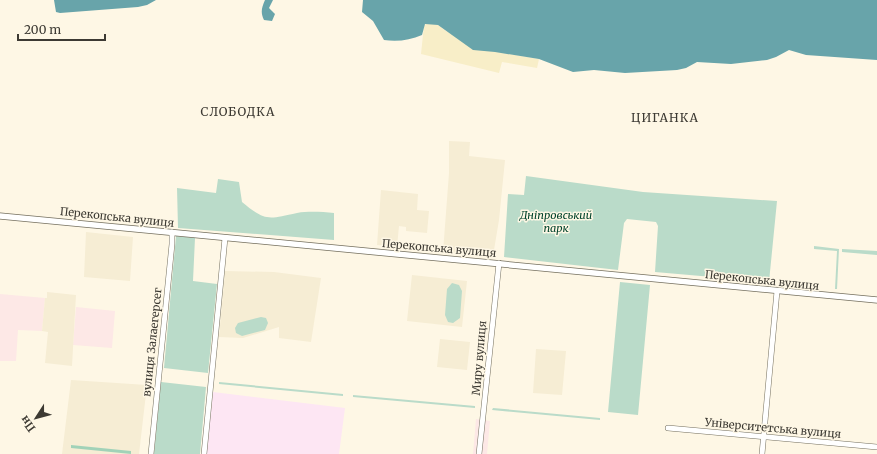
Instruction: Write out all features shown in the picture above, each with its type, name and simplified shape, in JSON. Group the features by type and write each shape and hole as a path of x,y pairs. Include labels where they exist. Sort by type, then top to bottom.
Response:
{"main road":[{"name":"Перекопська вулиця","path":"0,216 877,300"}],"street":[{"name":"вулиця Залаегерсег","path":"151,454 172,232"},
{"path":"204,454 225,238"},
{"name":"Миру вулиця","path":"479,454 499,263"},
{"path":"762,454 777,290"},
{"name":"Університетська вулиця","path":"668,428 763,438 877,447"}],"shaded area":[{"path":"449,141 470,142 469,156 505,160 499,220 493,256 443,252 449,173"},
{"path":"381,190 418,194 417,210 429,211 427,233 406,231 406,227 399,226 397,247 377,245"},
{"path":"86,232 133,237 130,281 84,277"},
{"path":"225,271 274,272 321,278 311,342 279,338 279,327 243,338 219,337"},
{"path":"412,275 467,281 462,327 407,321"},
{"path":"47,292 76,295 72,366 45,363 48,332 42,331 45,298 47,298"},
{"path":"0,294 45,298 42,331 18,330 16,361 0,361"},
{"path":"76,307 115,311 112,348 73,345"},
{"path":"440,339 470,342 467,370 437,367"},
{"path":"536,349 566,351 562,395 533,393"},
{"path":"71,380 147,385 139,454 62,454"},
{"path":"213,392 345,408 339,454 206,454"},
{"path":"476,419 490,421 487,454 473,454"}],"green space":[{"name":"Дніпровський парк","path":"526,176 643,192 777,201 769,282 655,272 658,226 656,222 627,219 624,223 618,270 504,257 508,194 524,195"},
{"path":"218,179 239,182 242,202 262,216 280,217 306,212 334,213 334,240 178,228 177,188 216,193"},
{"path":"176,236 195,238 193,281 217,284 208,373 164,368"},
{"path":"814,246 839,249 837,289 835,289 837,251 814,249"},
{"path":"842,249 877,251 877,255 842,252"},
{"path":"620,282 650,285 638,415 608,412"},
{"path":"452,283 459,285 462,291 460,318 453,323 448,322 445,315 447,289"},
{"path":"261,317 266,318 268,323 265,330 242,336 236,333 235,328 238,323"},
{"path":"161,382 206,387 200,454 154,454"},
{"path":"219,382 343,394 343,396 219,384"},
{"path":"353,395 475,406 475,408 353,397"},
{"path":"493,408 600,418 600,420 492,410"},
{"path":"71,445 131,451 131,454 71,448"}],"sand":[{"path":"429,23 438,25 446,31 492,51 539,59 537,68 502,62 499,73 421,54 424,25"}],"water":[{"path":"54,0 156,0 147,5 138,7 60,13 56,12"},
{"path":"265,0 273,0 269,8 275,14 272,21 264,20 262,14"},
{"path":"363,0 877,0 877,60 806,55 789,50 767,60 731,64 697,62 686,68 677,70 625,73 594,70 573,72 539,59 473,50 438,25 425,24 422,35 413,38 399,41 384,40 373,21 362,12"}],"district":[{"name":"СЛОБОДКА","path":"238,112"},
{"name":"ЦИГАНКА","path":"665,118"}]}
